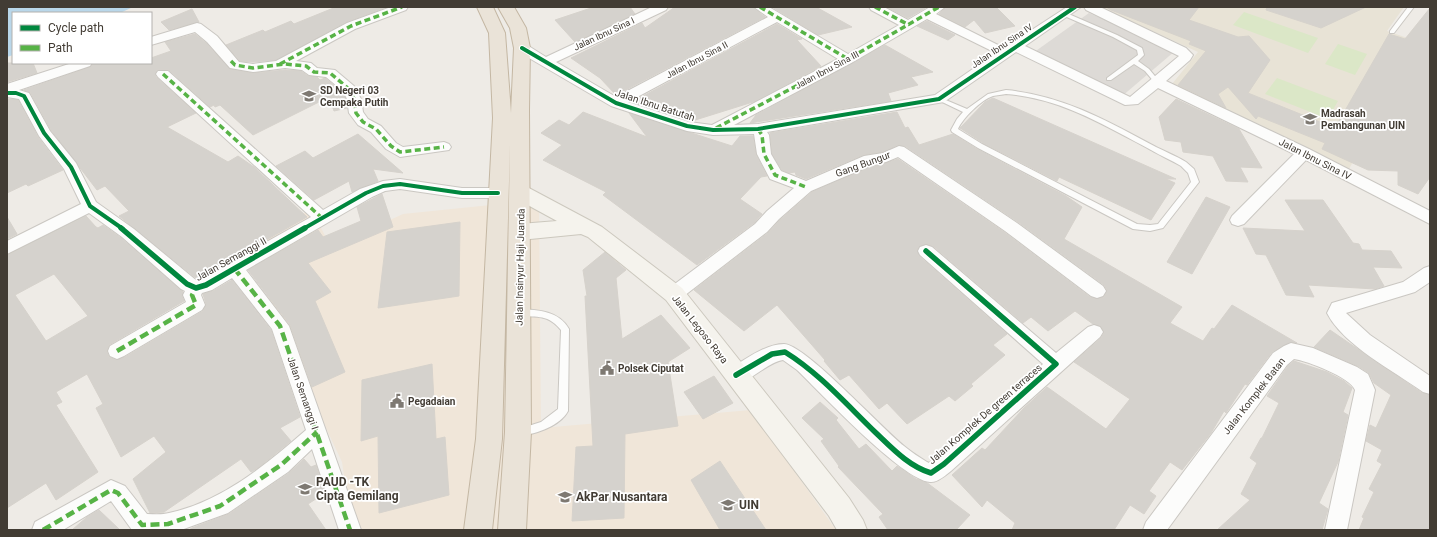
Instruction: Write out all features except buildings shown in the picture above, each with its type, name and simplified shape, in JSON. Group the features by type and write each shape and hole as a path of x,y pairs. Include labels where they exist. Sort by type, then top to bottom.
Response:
{"highway":[{"name":"Jalan Insinyur Haji Juanda","path":"485,7 497,33 502,118 509,193 520,232 518,432 512,530"},
{"name":"Jalan Insinyur Haji Juanda","path":"478,530 489,439 509,193 520,110 522,48 518,28 506,7"}],"street":[{"path":"279,65 351,26 402,7"},
{"path":"760,7 848,59"},
{"path":"875,7 909,25"},
{"name":"Jalan Ibnu Sina III","path":"713,130 848,59 939,7"},
{"path":"926,14 1010,49 1125,101 1133,101 1185,57 1186,55 1184,53 1090,7"},
{"name":"Jalan Ibnu Sina I","path":"545,62 655,8"},
{"name":"Jalan Ibnu Sina IV","path":"939,99 1010,49 1070,10"},
{"name":"Jalan Ibnu Sina II","path":"616,103 777,17"},
{"path":"152,41 197,26 212,39 235,65 253,68 279,65 306,66 314,72 330,73 349,89 354,99 356,113 363,122 376,129 391,146 400,152 444,147"},
{"name":"Jalan Ibnu Batutah","path":"522,48 616,103 687,126 713,130 758,129 939,99"},
{"path":"7,89 82,64"},
{"path":"163,74 322,218"},
{"name":"Jalan Ibnu Sina IV","path":"1157,82 1429,215"},
{"name":"Jalan Semanggi II","path":"7,93 16,93 24,96 44,133 71,167 90,206 128,233 187,284 196,288 206,285 366,193 383,186 400,184 462,193 509,193"},
{"path":"758,129 762,135 764,154 774,175 806,188"},
{"name":"Gang Bungur","path":"674,294 761,228 773,215 806,188 839,172 869,160 886,158 900,151 1010,227 1097,291"},
{"path":"1238,220 1304,153"},
{"name":"Jalan Legoso Raya","path":"509,193 595,232 674,294 839,507 853,530"},
{"path":"7,248 90,206"},
{"path":"520,232 584,226"},
{"name":"Jalan Komplek De green terraces","path":"926,251 1056,364"},
{"name":"Jalan Semanggi I","path":"234,268 280,326 350,530"},
{"path":"1430,273 1409,287 1338,308 1336,313 1339,320 1358,336 1430,386"},
{"path":"117,351 196,305 192,295 196,288"},
{"name":"Jalan Komplek De green terraces","path":"736,375 772,354 786,352 804,364 897,453 921,470 931,473 944,464 1094,332"},
{"name":"Jalan Komplek Batan","path":"1154,530 1280,359 1291,351 1306,354 1350,373 1361,380 1364,390 1336,530"},
{"path":"43,530 110,490 118,494 142,525 168,524 220,506 281,466 317,432"}],"lane":[{"path":"1392,32 1411,7"},
{"path":"1070,10 1140,49 1141,55 1108,79"},
{"path":"1134,61 1147,70 1157,82"},
{"path":"1017,92 1048,100 1081,111 1181,163 1192,172 1195,182 1160,226 1150,228 1136,227 964,137 954,130 955,125 968,112 988,96 996,93 1017,92"},
{"path":"939,99 968,112"},
{"path":"518,432 538,428 554,420 563,411 565,329 558,319 539,313 519,312"}],"shaded area":[{"name":"Madrasah Pembangunan UIN","path":"1100,7 1404,7 1387,31 1419,42 1349,169 1172,84 1198,52"},
{"path":"1089,13 1175,51 1121,97 1033,53"},
{"path":"539,200 541,428 751,410 836,530 352,530 342,462 310,394 275,310 242,250 311,209 331,247 403,214"}],"green space":[{"path":"1244,12 1318,38 1308,53 1233,25"},
{"path":"1338,44 1367,54 1355,75 1325,64"},
{"path":"1277,78 1338,101 1328,119 1265,94"}],"water":[{"path":"7,7 133,7 122,12 12,12 12,55 7,57"}],"marked path":[{"path":"280,64 351,26 402,7"},
{"path":"760,7 848,59"},
{"path":"875,7 909,25"},
{"path":"716,128 848,59 939,7"},
{"path":"231,61 235,65 253,68 285,64 306,66 314,72 330,73 349,89 354,99 356,113 363,122 376,129 391,146 400,152 444,147"},
{"path":"163,74 322,218"},
{"path":"758,129 762,135 764,154 775,175 806,187"},
{"path":"234,268 280,326 350,530"},
{"path":"117,351 196,305 192,295 196,288"},
{"path":"43,530 111,490 118,493 142,525 168,524 220,506 281,465 317,432"}],"cycle path":[{"path":"522,48 616,103 687,126 713,130 758,129 939,99 1075,7"},
{"path":"7,93 16,93 24,96 44,133 71,167 90,206 128,233 187,284 196,288 206,285 366,193 383,186 400,184 462,193 498,193"},
{"path":"736,375 772,354 785,352 804,364 897,453 921,470 931,473 944,464 1056,364 926,251"}],"place":[{"name":"SD Negeri 03 Cempaka Putih","path":"309,96"},
{"name":"Madrasah Pembangunan UIN","path":"1310,119"},
{"name":"Polsek Ciputat","path":"607,368"},
{"name":"Pegadaian","path":"397,401"},
{"name":"PAUD -TK Cipta Gemilang","path":"305,489"},
{"name":"AkPar Nusantara","path":"565,497"},
{"name":"UIN","path":"728,505"}]}
